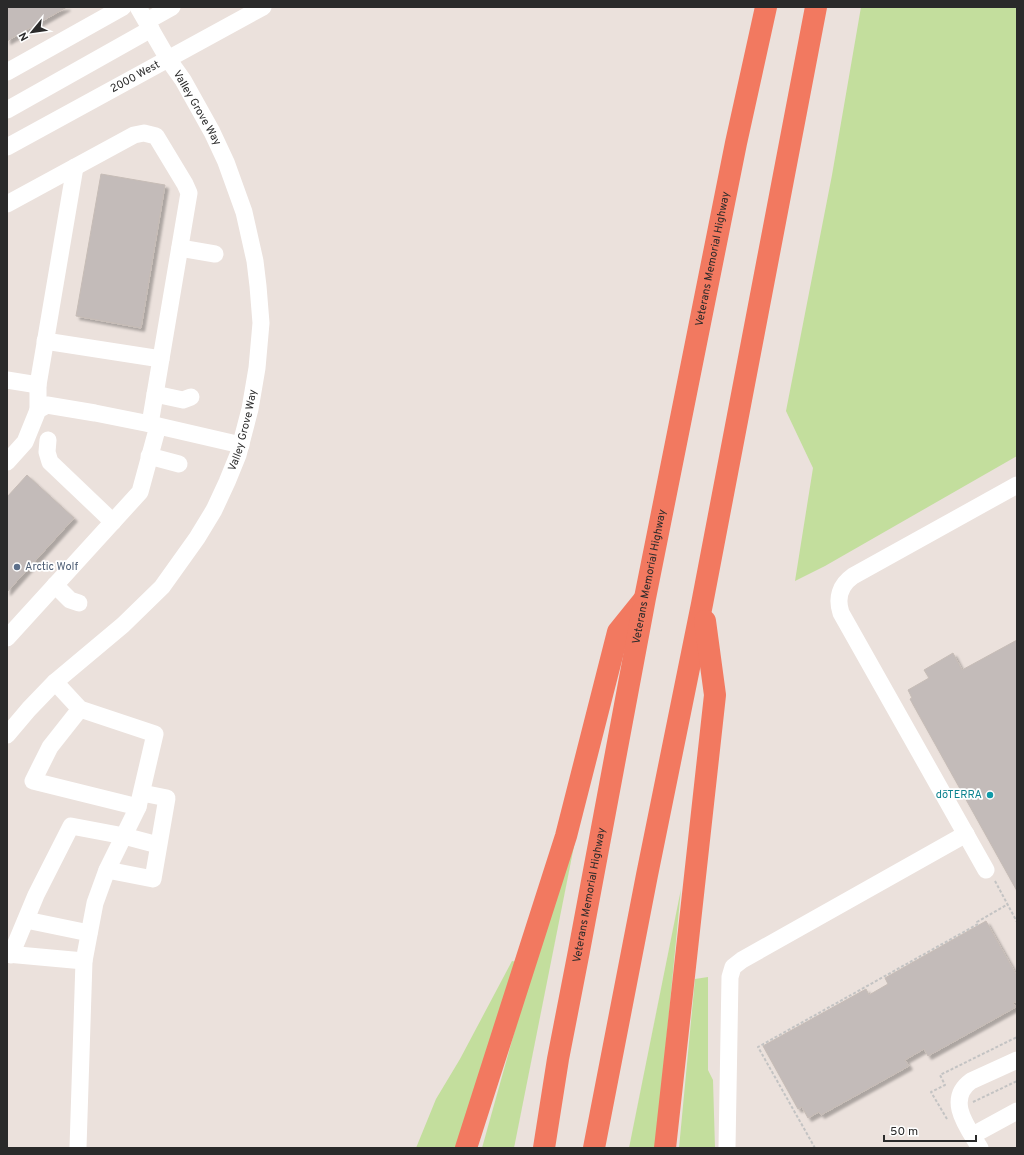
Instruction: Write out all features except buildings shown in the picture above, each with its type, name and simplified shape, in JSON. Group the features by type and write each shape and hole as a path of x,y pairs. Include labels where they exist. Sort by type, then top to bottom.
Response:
{"highway":[{"name":"Veterans Memorial Highway","path":"544,1148 558,1059 645,598 736,143 766,7"},
{"path":"594,1148 645,883 702,604 816,7"},
{"path":"466,1148 566,836 618,632 645,598"},
{"path":"665,1148 715,694 702,604"}],"street":[{"path":"7,72 123,7"},
{"path":"7,110 145,19 172,7"},
{"name":"2000 West","path":"7,147 263,7"},
{"name":"Valley Grove Way","path":"7,735 55,682 124,626 162,587 198,538 214,510 227,482 241,445 250,409 257,368 261,323 258,286 244,212 226,162 197,105 145,19"},
{"path":"7,204 134,135 144,133 156,136 185,184 189,194 155,394 154,425 149,456 140,492 7,638"},
{"path":"7,462 25,442 38,410 38,385 75,167"},
{"path":"180,248 215,254"},
{"path":"45,341 161,359"},
{"path":"7,380 38,385"},
{"path":"155,394 183,400 191,397"},
{"path":"38,410 47,405 95,412 241,445"},
{"path":"48,440 47,452 50,462 112,522"},
{"path":"149,456 179,464"},
{"path":"986,870 841,613 838,600 842,588 848,579 1017,485"},
{"path":"55,586 70,600 79,603"},
{"path":"55,682 80,709 155,734 140,800 124,836 106,870 89,933 84,961 78,1148"},
{"path":"80,709 50,748 33,781 140,800 167,798 153,879 106,870"},
{"path":"84,961 9,955 36,895 71,826 124,836 158,845"},
{"path":"727,1148 730,977 734,967 742,960 966,834"},
{"path":"26,920 89,933"},
{"path":"1017,1060 967,1084 952,1112 962,1116 976,1142 1017,1111"}],"path":[{"path":"986,870 989,869 1017,922"},
{"path":"815,1148 758,1047 978,924 977,922 1008,904"},
{"path":"931,1092 944,1085 940,1075 1017,1037"},
{"path":"952,1112 1017,1081"}],"green space":[{"path":"861,7 1016,7 1017,456 825,566 795,581 813,468 786,411 832,175"},
{"path":"584,796 514,1148 482,1148 561,865"},
{"path":"681,889 656,1148 629,1148"},
{"path":"512,961 517,962 456,1148 416,1148 436,1099 460,1059"},
{"path":"708,977 708,1070 713,1080 715,1148 679,1148 695,979"}],"place":[{"name":"Arctic Wolf","path":"17,567"},
{"name":"dōTERRA","path":"990,795"}]}
